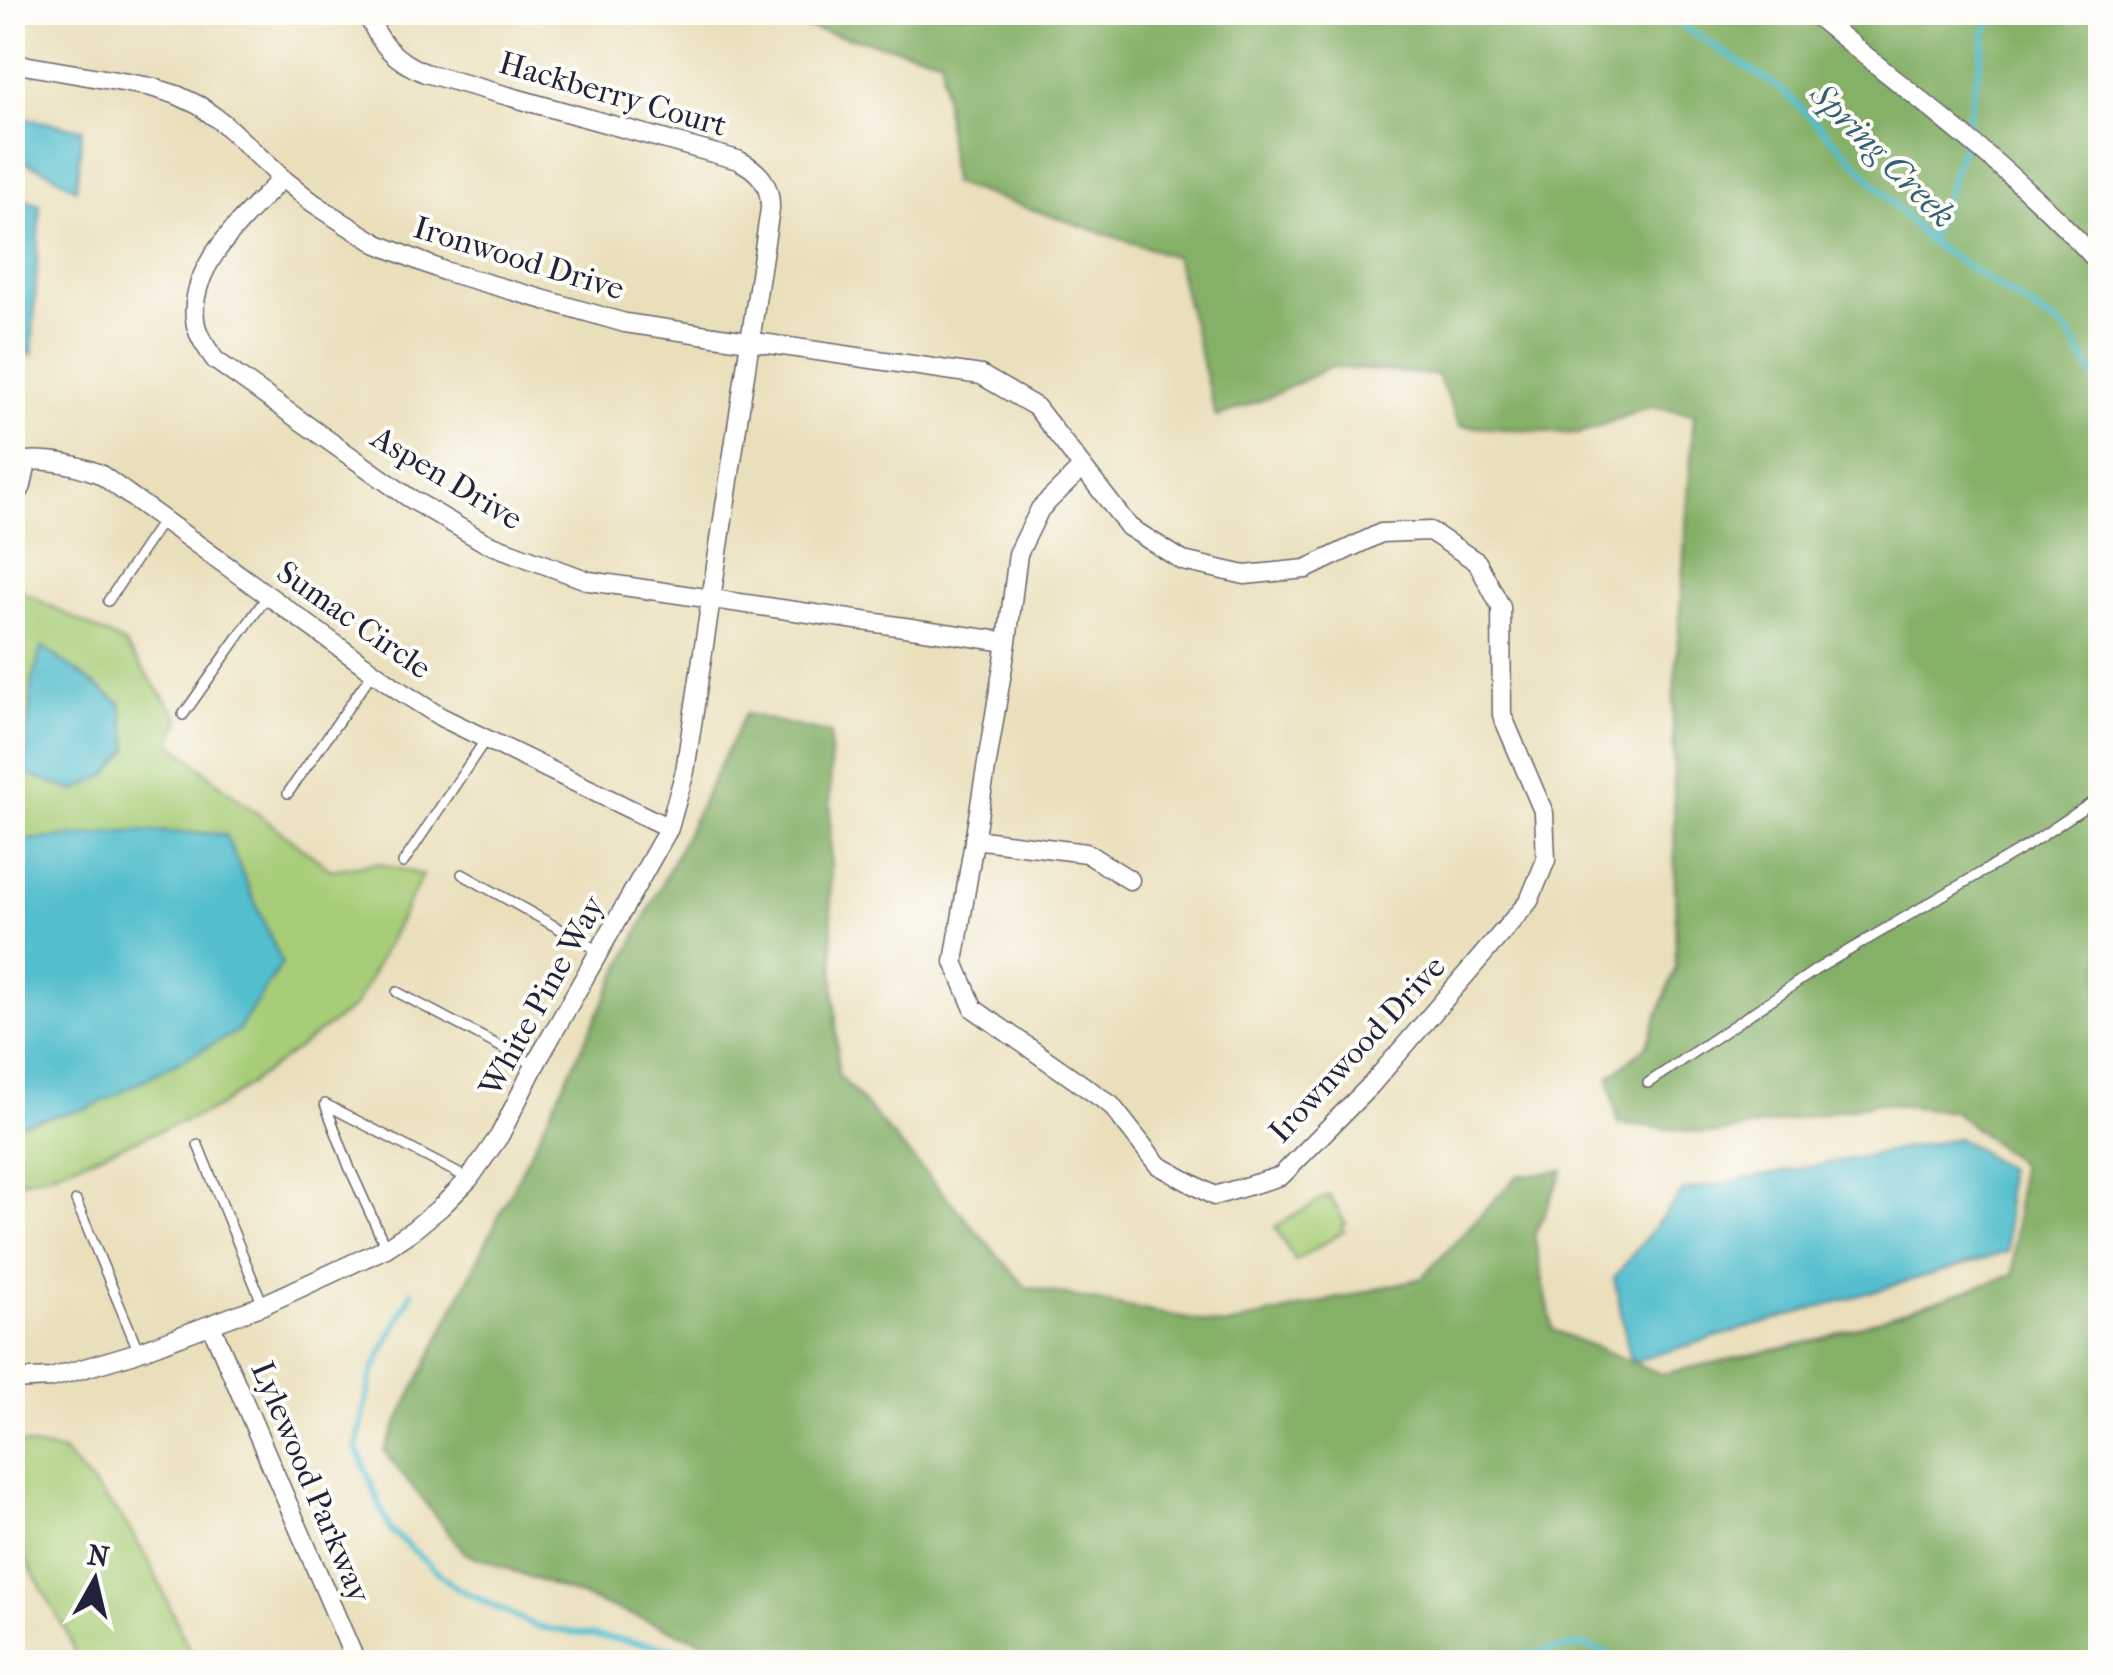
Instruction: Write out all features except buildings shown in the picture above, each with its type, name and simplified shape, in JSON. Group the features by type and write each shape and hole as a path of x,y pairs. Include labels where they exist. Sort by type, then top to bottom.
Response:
{"street":[{"name":"Hackberry Court","path":"367,12 374,32 404,65 738,160 757,173 766,182 770,209 750,341"},
{"path":"1812,12 2004,170 2100,264"},
{"name":"Ironwood Drive","path":"12,63 151,86 200,106 312,202 378,244 444,271 626,322 880,359"},
{"name":"Aspen Drive","path":"282,178 212,256 200,278 195,322 202,340 215,360 408,497 484,542 589,581 1006,642"},
{"name":"White Pine Way","path":"12,1380 51,1378 138,1352 263,1305 386,1248 414,1230 470,1179 500,1135 534,1065 669,828 686,771 750,341"},
{"name":"Irownwood Drive","path":"880,359 981,375 1036,407 1128,526 1183,561 1245,575 1306,569 1380,533 1430,532 1477,562 1501,607 1502,715 1544,813 1546,860 1530,901 1371,1085 1281,1176 1214,1196 1158,1165 1112,1106 974,1008 954,962 1018,554 1040,509 1082,468"},
{"name":"Sumac Circle","path":"22,461 59,461 100,474 373,672 441,716 669,828"},
{"path":"974,838 1086,853 1130,880"},
{"name":"Lylewood Parkway","path":"211,1324 356,1662"}],"lane":[{"path":"12,513 26,488 22,461"},
{"path":"108,601 164,520"},
{"path":"183,715 268,596"},
{"path":"288,793 373,672"},
{"path":"403,863 486,739"},
{"path":"1648,1083 1818,969 2030,844 2100,796"},
{"path":"462,874 599,951"},
{"path":"397,992 534,1065"},
{"path":"386,1248 325,1104 470,1179"},
{"path":"198,1145 263,1305"},
{"path":"76,1201 138,1352"}],"green space":[{"path":"740,13 2100,13 2100,1662 758,1662 465,1553 384,1451 745,714 830,734 831,910 838,1074 1026,1287 1224,1326 1422,1278 1517,1176 1563,1171 1534,1236 1553,1330 1661,1374 1815,1341 2013,1275 2020,1164 1953,1111 1877,1103 1716,1134 1618,1123 1609,1078 1647,1045 1676,967 1673,710 1694,414 1649,407 1578,434 1460,426 1437,375 1330,367 1267,398 1216,417 1175,257 952,183 941,58"},
{"path":"12,586 124,644 180,719 171,742 331,870 377,863 423,875 355,1006 217,1108 52,1173 13,1183"},
{"path":"1329,1195 1346,1224 1342,1227 1344,1231 1295,1261 1275,1227"},
{"path":"12,1442 63,1452 122,1518 149,1561 195,1662 78,1662 67,1633 13,1538"}],"water":[{"path":"12,116 82,129 76,189 13,157"},
{"path":"13,195 40,205 32,355 13,346"},
{"path":"42,646 121,704 129,749 108,774 75,791 24,773 32,681"},
{"path":"139,831 225,834 282,963 238,1031 90,1108 13,1125 13,841"},
{"path":"1959,1138 2006,1168 2008,1252 1631,1362 1614,1278 1683,1191"}],"waterway":[{"name":"Spring Creek","path":"1661,12 1781,89 1928,241 2067,331 2100,386"},
{"path":"1928,241 1964,140 1990,12"},
{"path":"412,1292 372,1373 357,1448 390,1530 455,1587 537,1627 753,1662"},
{"path":"1493,1662 1583,1645 1630,1662"}]}
